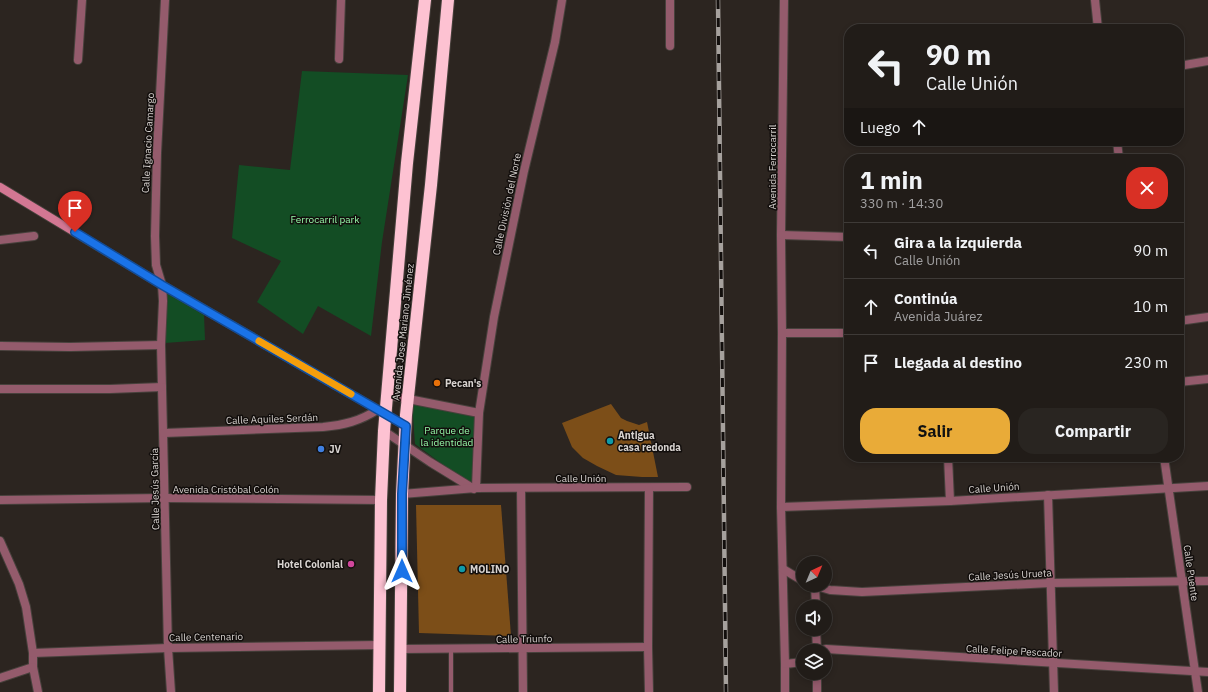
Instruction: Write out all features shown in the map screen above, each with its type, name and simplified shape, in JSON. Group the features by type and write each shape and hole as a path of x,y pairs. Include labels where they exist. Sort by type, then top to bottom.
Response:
{"highway":[{"name":"Avenida Jose Mariano Jiménez","path":"379,692 381,500 384,431 382,413 388,395 407,163 425,0"},
{"name":"Avenida Jose Mariano Jiménez","path":"400,692 402,494 404,445 431,185 448,0"}],"main road":[{"path":"0,187 162,285 406,426"}],"street":[{"path":"78,60 82,0"},
{"name":"Calle Ignacio Camargo","path":"162,285 156,265 155,229 165,0"},
{"path":"339,59 341,0"},
{"name":"Calle División del Norte","path":"479,414 495,310 524,171 555,42 562,0"},
{"path":"670,0 670,46"},
{"name":"Avenida Ferrocarril","path":"784,0 781,235 781,507 785,692"},
{"path":"1095,0 1097,24"},
{"path":"1184,65 1208,61"},
{"path":"781,235 844,237"},
{"path":"0,240 34,236"},
{"name":"Calle Jesús García","path":"162,285 163,301 161,345 168,648 171,692"},
{"path":"1184,320 1208,318"},
{"path":"782,334 844,333"},
{"path":"0,346 70,347 161,345"},
{"path":"1184,381 1208,379"},
{"path":"0,389 110,389 162,387"},
{"path":"384,431 404,445 475,488 479,414 388,395"},
{"name":"Calle Aquiles Serdán","path":"164,433 323,427 356,422 366,417 382,413"},
{"path":"948,462 950,501"},
{"name":"Calle Puente","path":"1165,462 1198,692"},
{"name":"Calle Unión","path":"781,507 950,501 1208,486"},
{"name":"Calle Unión","path":"402,494 475,488 687,487"},
{"path":"521,488 523,692"},
{"path":"649,488 649,692"},
{"path":"1048,495 1054,692"},
{"name":"Avenida Cristóbal Colón","path":"0,500 165,498 381,500"},
{"path":"0,542 19,584 26,607 33,653 33,668 38,692"},
{"path":"783,569 796,576"},
{"name":"Calle Jesús Urueta","path":"832,590 862,592 1050,583 1208,581"},
{"name":"Calle Centenario","path":"33,653 168,648 380,645"},
{"name":"Calle Triunfo","path":"401,649 648,647"},
{"name":"Calle Felipe Pescador","path":"832,649 1208,672"},
{"path":"785,664 796,663"},
{"path":"0,678 33,668"},
{"path":"817,680 817,692"}],"lane":[{"path":"451,649 451,692"}],"green space":[{"name":"Ferrocarril park","path":"302,71 408,75 382,242 371,336 318,306 303,334 257,302 281,261 232,238 239,165 290,170"},
{"path":"165,291 204,315 205,340 165,343"},
{"name":"Parque de la identidad","path":"412,402 476,416 472,486 415,444"}],"building":[{"name":"Antigua casa redonda","path":"611,404 621,418 627,421 639,425 647,422 658,477 616,475 583,458 572,447 562,423"},
{"name":"MOLINO","path":"416,505 501,505 511,636 419,633"}],"railway":[{"path":"718,0 726,692"}],"slow traffic":[{"path":"259,341 351,394"}],"place":[{"name":"Pecan's","path":"437,383"},
{"name":"Antigua casa redonda","path":"610,441"},
{"name":"JV","path":"321,449"},
{"name":"Hotel Colonial","path":"351,564"},
{"name":"MOLINO","path":"462,569"}],"route":[{"path":"75,232 162,285 351,394 386,416 406,426 402,494 402,571"}]}
